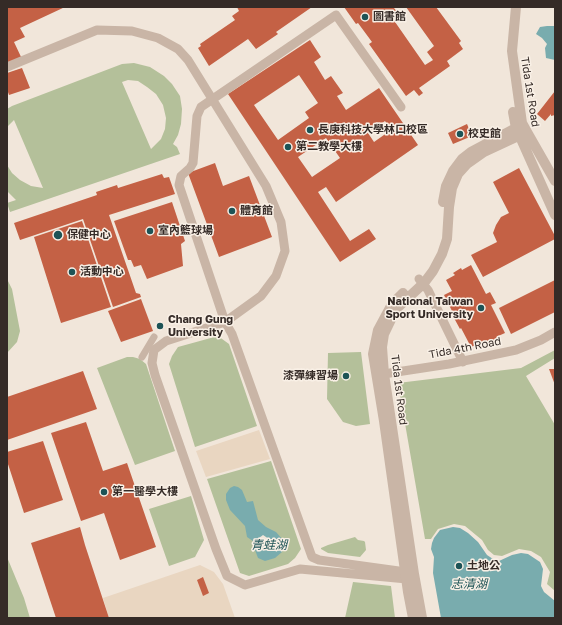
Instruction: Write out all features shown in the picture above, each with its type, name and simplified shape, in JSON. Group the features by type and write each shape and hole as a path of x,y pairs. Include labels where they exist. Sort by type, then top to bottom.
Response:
{"street":[{"name":"Tida 1st Road","path":"510,7 505,50 521,130"},
{"name":"Tida 1st Road","path":"516,7 512,51 521,130"},
{"path":"401,107 336,15 201,107 197,116 194,163 181,176 179,185 225,322 232,334 312,557 319,560 406,577"},
{"path":"7,67 96,30 132,30 158,38 178,49 188,60 266,186 281,222 285,251 276,276 261,296 225,322 166,341 154,350 152,363 155,375 216,549 227,576 245,585 300,569 406,577"},
{"name":"Tida 1st Road","path":"413,618 406,577 380,374 384,334 396,309 433,271 447,239 449,207 453,187 458,174 467,164 484,152 521,130"},
{"path":"521,130 555,181"},
{"path":"521,130 555,216"},
{"path":"421,282 428,290 463,362"},
{"name":"Tida 4th Road","path":"380,374 463,362 516,350 541,340 555,332"},
{"path":"142,357 154,337"},
{"path":"395,564 406,577"},
{"name":"Tida 1st Road","path":"406,577 422,618"}],"green space":[{"path":"134,63 150,67 164,76 172,84 180,96 182,109 181,124 178,135 173,144 177,147 180,154 10,212 7,203 16,200 7,191 7,165 12,173 20,180 31,186 43,188 14,120 7,127 7,109 122,64","holes":["128,80 138,81 156,94 163,105 166,118 165,129 161,139 151,149 122,82"]},
{"path":"7,279 12,289 20,331 17,342 7,353"},
{"path":"218,336 229,344 257,426 195,447 169,364 178,347"},
{"path":"555,350 555,358 526,376 555,425 555,591 547,584 550,572 541,557 531,551 519,549 502,556 494,555 488,550 482,540 465,526 454,524 438,529 431,539 425,539 398,383 521,368"},
{"name":"漆彈練習場","path":"361,352 370,424 356,426 343,422 327,399 328,353"},
{"path":"127,357 140,359 146,364 175,451 135,465 97,368"},
{"path":"271,461 301,549 295,558 288,564 249,576 240,573 207,479"},
{"path":"191,496 204,540 195,557 169,566 149,509"},
{"path":"355,537 358,540 365,542 366,550 360,557 328,553 321,549 328,545"},
{"path":"7,557 24,598 30,618 7,618"},
{"path":"353,582 391,586 395,618 345,618"}],"shaded area":[{"path":"259,430 270,459 206,477 196,451"},
{"path":"200,565 214,572 223,584 235,618 109,618 103,598"}],"water":[{"path":"555,26 555,60 546,58 545,48 547,44 536,34 540,27"},
{"name":"青蛙湖","path":"234,486 242,490 247,502 253,501 258,520 266,527 276,532 283,540 282,552 275,558 265,561 258,558 255,550 253,549 256,543 247,537 245,526 230,510 226,500 226,494 230,488"},
{"name":"志清湖","path":"453,527 460,528 468,533 478,542 487,555 493,559 499,561 521,553 528,554 540,562 543,569 541,586 544,592 555,601 555,618 441,618 433,573 434,557 431,549 434,538 440,530"}],"pier":[{"path":"263,535 269,539 271,544 270,546 266,546 260,542 259,538"}],"building":[{"path":"7,7 65,7 20,28 25,37 14,42 22,59 7,66"},
{"path":"237,7 312,7 276,32 278,34 256,49 248,39 209,66 198,48 201,46 200,44 235,20 232,16 239,11"},
{"path":"344,7 395,7 394,8 397,12 396,16 394,16 390,11 389,13 386,9 425,65 433,60 427,52 434,46 406,7 436,7 461,41 459,43 463,49 447,61 450,66 419,88 423,93 419,96 414,90 406,96 369,44 372,42 358,23 356,24"},
{"name":"第二教學大樓","path":"310,40 321,57 314,62 325,80 331,76 343,93 337,96 346,110 379,88 418,145 336,202 326,187 318,192 350,241 369,229 376,239 340,262 228,94","holes":["299,75 318,103 305,112 309,118 278,140 254,105","385,121 391,130 374,142 368,133","326,138 340,158 312,177 298,157"]},
{"path":"22,68 30,88 9,95 7,89 7,73"},
{"path":"555,91 555,115 551,116 551,114 545,121 537,114"},
{"name":"校史館","path":"467,124 472,136 453,144 448,133"},
{"name":"體育館","path":"215,163 223,186 249,176 272,237 219,257 188,173"},
{"path":"519,168 555,236 555,239 483,277 471,255 497,242 493,233 496,225 501,217 509,213 493,182"},
{"path":"162,174 164,178 169,177 175,194 109,215 136,293 140,294 141,297 113,307 83,219 20,240 14,223 97,195 96,192 117,185 118,188"},
{"name":"室內籃球場","path":"172,202 185,241 181,244 183,266 147,279 141,265 134,267 131,260 128,260 114,221"},
{"name":"活動中心","path":"82,221 111,307 61,323 34,237"},
{"path":"471,265 486,294 490,292 496,303 491,305 505,333 496,337 498,341 490,345 487,340 471,347 454,318 455,317 444,295 452,291 446,280 455,275 453,273 461,268 462,270"},
{"path":"555,280 555,312 511,334 499,308"},
{"path":"141,299 153,331 121,342 108,311"},
{"path":"162,322 164,328 160,329 158,324"},
{"path":"549,369 555,369 555,385"},
{"path":"83,371 97,409 7,440 7,397"},
{"name":"第一醫學大樓","path":"86,422 103,471 127,463 156,547 120,560 104,513 81,521 51,433"},
{"path":"43,441 63,500 24,513 7,461 7,452"},
{"path":"80,527 109,618 56,618 31,543"},
{"path":"203,577 209,593 203,596 197,580"}],"place":[{"name":"圖書館","path":"365,17"},
{"name":"長庚科技大學林口校區","path":"310,130"},
{"name":"校史館","path":"460,134"},
{"name":"第二教學大樓","path":"288,147"},
{"name":"體育館","path":"232,211"},
{"name":"室內籃球場","path":"150,231"},
{"name":"保健中心","path":"58,235"},
{"name":"活動中心","path":"72,272"},
{"name":"National Taiwan Sport University","path":"481,308"},
{"name":"Chang Gung University","path":"160,326"},
{"name":"漆彈練習場","path":"346,376"},
{"name":"第一醫學大樓","path":"104,492"},
{"name":"土地公","path":"459,566"}]}
